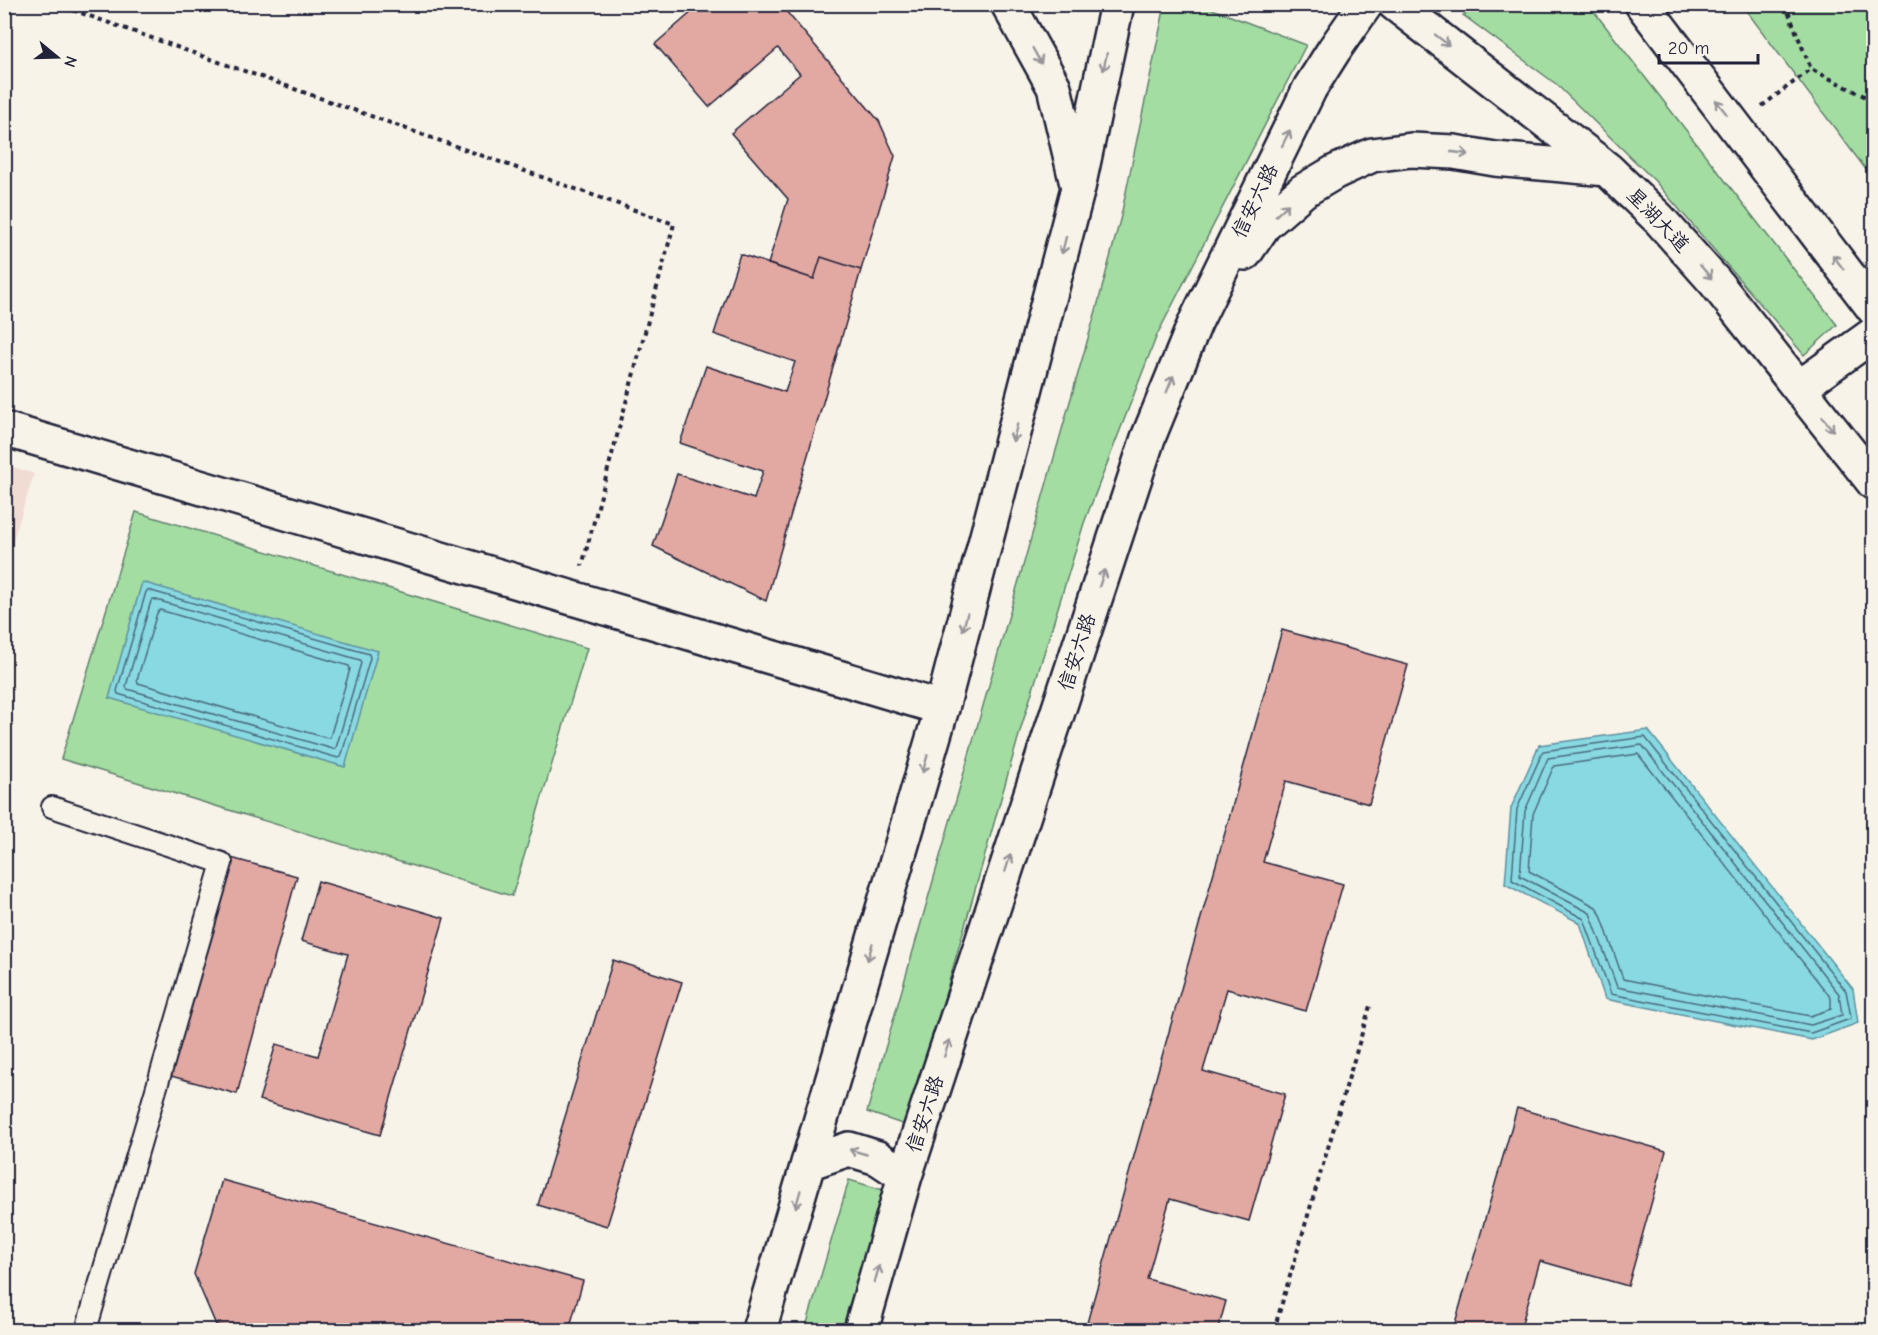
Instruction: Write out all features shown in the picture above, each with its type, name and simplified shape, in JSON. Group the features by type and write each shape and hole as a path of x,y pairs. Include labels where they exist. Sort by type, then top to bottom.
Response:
{"main road":[{"path":"1008,4 1054,87 1078,188"},
{"path":"759,1330 942,708 1078,188 1117,4"},
{"name":"信安六路","path":"861,1330 905,1176 1148,438 1195,323 1310,88 1366,4"},
{"name":"星湖大道","path":"1395,4 1607,169 1659,219 1715,282 1874,483"},
{"path":"1642,4 1874,309"},
{"path":"1195,323 1264,225 1303,190 1371,155 1411,150 1454,152 1495,159 1607,169"},
{"path":"1800,387 1874,334"},
{"path":"4,429 942,708"},
{"path":"808,1164 849,1149 878,1158 905,1176"}],"lane":[{"path":"52,807 222,863 86,1330"}],"path":[{"path":"56,4 674,224 573,599"},
{"path":"1785,4 1811,69 1874,101"},
{"path":"1736,126 1811,69"},
{"path":"1274,1330 1370,1006"}],"shaded area":[{"path":"4,464 34,474 5,566"}],"green space":[{"path":"1165,5 1202,5 1306,45 1157,335 1084,523 1021,728 908,1126 867,1112 1097,307 1121,216"},
{"path":"1479,5 1589,5 1837,325 1804,355 1655,181 1556,84 1463,15"},
{"path":"1742,5 1861,5 1873,21 1873,179"},
{"path":"136,512 587,648 512,896 61,759"},
{"path":"849,1180 890,1192 848,1330 805,1330"}],"water":[{"path":"142,582 378,651 345,767 109,698"},
{"path":"1648,730 1853,989 1858,1023 1812,1040 1605,999 1580,923 1505,884 1511,808 1539,745"}],"building":[{"path":"701,4 780,4 879,121 895,156 861,270 821,257 814,279 768,264 788,199 731,133 800,74 778,48 709,107 655,44"},
{"path":"740,254 814,279 821,257 861,270 766,601 653,546 677,474 754,499 763,471 680,443 706,366 785,392 795,362 714,334"},
{"path":"1282,630 1408,665 1369,804 1286,781 1263,862 1343,884 1306,1011 1227,989 1203,1071 1285,1094 1249,1221 1170,1199 1147,1279 1226,1301 1218,1330 1085,1330"},
{"path":"231,858 297,876 237,1094 171,1076"},
{"path":"318,881 444,918 380,1135 259,1100 276,1044 318,1056 348,954 301,941"},
{"path":"613,960 682,982 607,1226 538,1205"},
{"path":"1517,1108 1666,1151 1628,1286 1540,1261 1520,1330 1453,1330"},
{"path":"222,1180 583,1281 569,1330 237,1330 216,1325 194,1274"}]}
